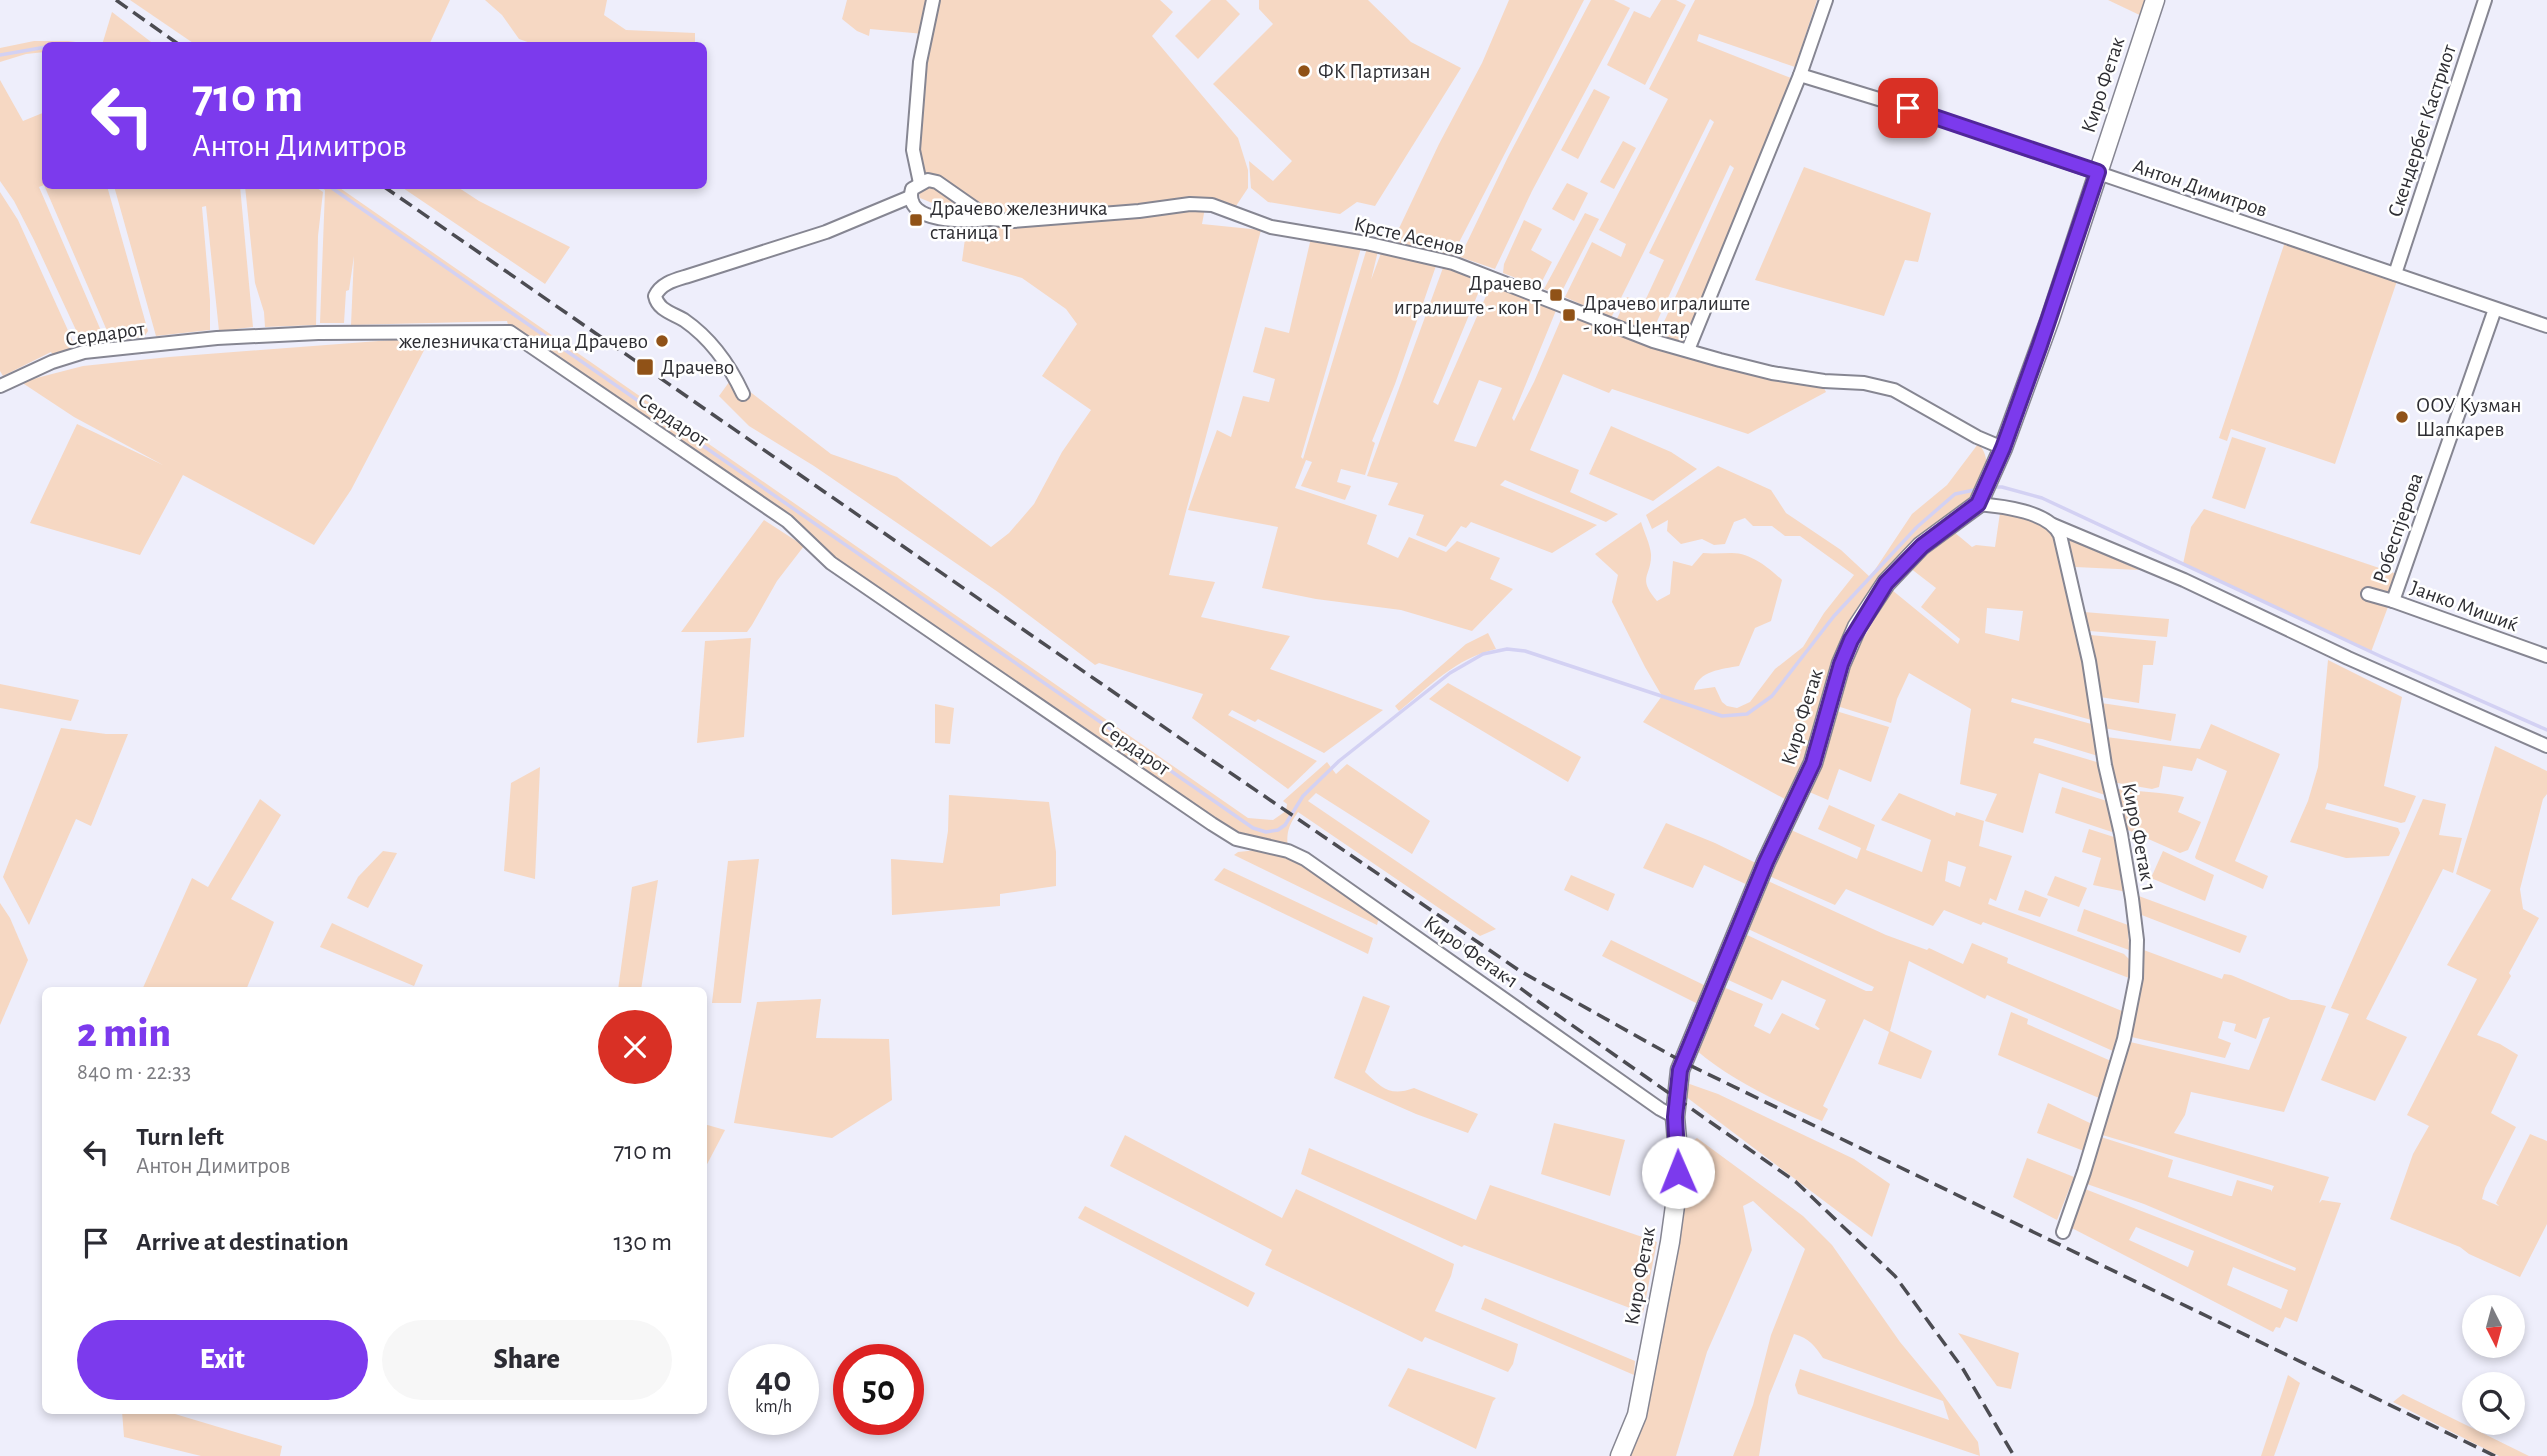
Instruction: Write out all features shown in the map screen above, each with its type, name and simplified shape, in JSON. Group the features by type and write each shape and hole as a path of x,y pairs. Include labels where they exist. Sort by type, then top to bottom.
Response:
{"main road":[{"name":"Киро Фетак","path":"1620,1456 1637,1415 1670,1241 1677,1191 1678,1152 1671,1108 1680,1070 1766,862 1810,771 1824,733 1841,664 1857,628 1886,583 1922,546 1978,504 2003,448 2050,319 2155,0"}],"street":[{"path":"920,183 913,144 920,62 933,0"},
{"path":"1688,350 1800,75 1826,0"},
{"name":"Скендербег Кастриот","path":"2395,274 2485,0"},
{"name":"Антон Димитров","path":"1800,75 1908,108 2547,326"},
{"path":"743,394 735,375 700,332 656,302 658,290 688,275 826,232 910,197 912,190 928,180 937,182 990,219"},
{"name":"Крсте Асенов","path":"910,197 923,213 946,220 1014,221 1190,204 1212,205 1271,227 1377,246 1453,264 1632,334 1772,373 1824,382 1864,383 1894,390 2003,448"},
{"name":"Робеспјерова","path":"2393,601 2495,309"},
{"name":"Сердарот","path":"0,386 40,366 84,352 318,333 510,332 788,521 831,563 1236,839"},
{"path":"1978,504 2013,508 2184,580 2348,658 2547,746"},
{"name":"Киро Фетак 1","path":"2053,525 2060,535 2090,661 2105,765 2121,834 2137,940 2136,978 2124,1040 2063,1232"},
{"name":"Јанко Мишиќ","path":"2368,594 2547,656"},
{"name":"Киро Фетак 1","path":"1236,839 1288,850 1305,859 1671,1108"}],"shaded area":[{"path":"130,0 450,0 430,42 192,42"},
{"path":"485,0 607,0 604,15 626,30 695,33 695,42 528,42 519,39 502,15"},
{"path":"847,0 1160,0 1173,12 1152,36 1238,138 1248,170 1248,188 1232,212 1212,205 990,219 937,182 920,183 914,159 924,34 870,29 869,36 857,31 842,19"},
{"path":"1211,0 1226,0 1240,14 1198,59 1175,36"},
{"path":"1259,0 1368,0 1411,42 1461,68 1375,206 1357,202 1340,214 1268,202 1251,188 1249,161 1273,181 1292,161 1213,84 1273,24 1259,9"},
{"path":"1509,0 1584,0 1452,256 1393,241 1439,144 1482,63"},
{"path":"1591,0 1614,0 1630,8 1532,191 1495,269 1460,257 1508,157"},
{"path":"1661,0 1676,0 1686,5 1645,85 1607,65 1634,11 1650,18"},
{"path":"1695,0 1817,0 1795,67 1699,34 1697,41 1791,78 1686,343 1658,335 1734,168 1730,165 1652,332 1616,321 1627,297 1644,303 1664,260 1649,253 1714,122 1710,119 1611,318 1565,297 1592,242 1621,257 1626,244 1599,230 1668,99 1649,89"},
{"path":"2108,0 2155,0 2148,19"},
{"path":"112,12 151,42 103,42"},
{"path":"34,41 76,42 42,42 42,52 0,62 0,48"},
{"path":"0,80 23,121 42,113 42,186 39,187 105,340 87,345 82,343 34,240 14,201 0,181"},
{"path":"1594,89 1610,97 1578,159 1561,150"},
{"path":"1623,141 1636,148 1614,189 1600,182"},
{"path":"1804,167 1931,213 1918,262 1905,260 1884,316 1755,280"},
{"path":"1567,183 1588,193 1574,221 1552,209"},
{"path":"933,184 960,204 963,211 957,213 920,198 919,192"},
{"path":"46,189 108,189 148,331 144,337 111,340"},
{"path":"115,189 240,189 253,327 219,331 206,206 202,207 210,330 156,336"},
{"path":"245,189 318,189 323,192 318,236 316,325 265,327 264,312 255,283"},
{"path":"341,189 1248,818 1273,820 1286,811 1287,804 1283,801 1327,762 1336,774 1347,764 1430,821 1412,854 1316,793 1308,801 1496,929 1480,936 1298,812 1288,830 1288,851 1236,839 831,563 787,521 510,332 507,321 351,325 354,256 349,290 346,291 344,323 320,323 325,190"},
{"path":"404,189 461,189 570,247 545,284"},
{"path":"0,192 18,220 76,348 54,357 51,352 3,376 0,371"},
{"path":"1205,208 1202,224 1261,230 1169,575 1215,582 1201,617 1290,636 1270,669 1383,710 1324,753 1258,719 1255,722 1232,710 1228,715 1317,761 1288,789 1192,718 1203,694 1099,663 1095,665 998,592 814,466 749,426 719,396 732,378 831,454 897,477 991,547 1009,533 1034,504 1062,452 1091,410 1042,376 1077,324 1066,309 1022,278 962,261 966,231 984,222"},
{"path":"1585,213 1599,219 1560,295 1544,289"},
{"path":"1524,220 1542,229 1531,250 1552,262 1539,287 1503,273 1504,264"},
{"path":"1311,238 1361,248 1301,457 1303,459 1367,248 1378,251 1371,280 1381,253 1437,263 1372,441 1375,443 1365,475 1341,469 1337,482 1351,486 1345,500 1301,486 1312,462 1306,460 1295,488 1377,515 1367,544 1398,558 1409,537 1446,552 1457,541 1500,558 1490,579 1513,589 1472,631 1401,610 1316,599 1262,588 1278,527 1188,510 1217,430 1231,437 1243,396 1269,402 1275,379 1253,372 1265,327 1289,333"},
{"path":"2286,239 2398,278 2335,464 2231,429 2227,441 2219,438"},
{"path":"1444,265 1484,279 1433,402 1438,405 1493,280 1557,308 1512,418 1514,421 1565,310 1823,386 1826,392 1748,434 1612,389 1609,393 1563,374 1530,450 1579,470 1570,492 1618,514 1606,522 1505,480 1500,485 1597,525 1552,553 1471,522 1466,528 1461,526 1446,547 1416,535 1424,515 1388,505 1398,483 1367,476","holes":["1479,380 1502,388 1476,447 1454,441"]},
{"path":"431,337 351,490 314,545 183,475 140,555 30,523 77,424 163,465 74,417 21,382 83,366"},
{"path":"1611,426 1671,452 1697,469 1653,501 1589,474"},
{"path":"2232,437 2266,448 2245,509 2212,498"},
{"path":"1978,444 1987,463 1981,494 1857,627 1794,804 1643,722 1662,696 1612,602 1618,575 1595,554 1641,522 1651,554 1646,577 1647,587 1657,601 1670,594 1673,561 1692,566 1703,553 1732,553 1753,558 1782,580 1771,621 1755,628 1739,666 1706,675 1696,684 1694,690 1715,687 1722,702 1737,708 1750,702 1775,669 1803,647 1824,613 1854,575 1800,536 1785,536 1772,526 1753,526 1745,518 1734,522 1725,544 1714,545 1702,539 1681,544 1667,531 1668,520 1652,529 1646,515 1718,466 1771,490 1786,513 1841,550 1870,577 1912,514 1947,485"},
{"path":"2204,509 2400,575 2371,652 2183,564 2191,527"},
{"path":"2000,513 2037,521 2055,535 2095,721 2012,698 2011,702 2095,725 2098,756 2042,739 2035,738 2033,743 2100,763 2105,786 2105,795 2039,773 2023,833 1985,821 1997,794 1960,784 1971,709 1909,673 1897,699 1891,723 1837,706 1843,676 1878,608 1892,590 1958,644 1960,639 1921,607 1936,588 1910,568 1954,532 1972,547 1995,547","holes":["1987,608 2023,611 2019,641 1985,633"]},
{"path":"764,520 804,546 777,581 747,632 681,632"},
{"path":"2073,539 2139,570 2075,567 2069,542"},
{"path":"2084,612 2169,619 2167,637 2089,631"},
{"path":"1488,633 1496,649 1456,666 1399,711 1395,706 1466,644"},
{"path":"2090,635 2156,641 2153,665 2143,665 2139,703 2100,697"},
{"path":"751,638 744,737 697,743 705,641"},
{"path":"2328,660 2402,697 2384,786 2416,796 2405,822 2327,803 2325,809 2398,828 2400,833 2389,856 2346,858 2290,842 2308,801 2318,767"},
{"path":"1448,683 1581,757 1568,782 1429,699"},
{"path":"0,684 79,700 71,721 0,708"},
{"path":"2101,703 2176,714 2171,741 2104,728"},
{"path":"935,704 954,708 950,744 935,743"},
{"path":"1836,711 1889,727 1871,782 1839,769 1828,800 1807,791"},
{"path":"2211,724 2280,754 2235,861 2268,876 2263,889 2195,857 2227,771 2197,758 2192,771 2163,766 2159,787 2152,789 2112,782 2106,737 2200,749"},
{"path":"61,728 128,734 91,826 76,819 29,925 3,877"},
{"path":"2495,746 2547,771 2547,794 2543,799 2520,889 2523,909 2539,918 2509,973 2511,976 2477,1035 2518,1055 2491,1113 2516,1127 2482,1199 2499,1206 2496,1203 2530,1134 2547,1141 2547,1224 2520,1277 2469,1254 2460,1247 2390,1219 2413,1154 2429,1126 2407,1115 2477,979 2447,965 2491,890 2456,874"},
{"path":"540,767 535,879 504,871 511,783"},
{"path":"2062,787 2107,801 2114,823 2112,832 2055,813"},
{"path":"2118,789 2184,797 2178,812 2201,822 2188,850 2180,853 2128,830 2116,794"},
{"path":"1899,793 1955,816 1956,812 1984,821 1979,846 2012,856 1996,901 1990,898 1988,904 2124,954 2130,960 2129,978 1983,922 1981,925 1944,910 1933,926 1846,889 1835,905 1769,876 1791,830 1857,859 1861,848 1818,829 1829,805 1875,825 1866,850 1922,872 1931,840 1881,820","holes":["1948,861 1966,867 1960,887 1945,881"]},
{"path":"949,795 1049,802 1056,852 1056,886 1000,894 1000,906 892,915 891,859 943,863 948,831"},
{"path":"260,799 281,815 231,899 274,922 247,987 143,987 192,878 208,887"},
{"path":"2423,799 2446,804 2439,835 2462,838 2453,873 2443,869 2366,1019 2407,1037 2375,1101 2321,1080 2349,1014 2331,1008"},
{"path":"1666,823 1760,865 1750,886 1704,865 1693,888 1643,868"},
{"path":"2089,829 2117,838 2126,892 2093,885 2101,858 2082,852"},
{"path":"1257,850 1293,855 1379,917 1377,925 1234,855"},
{"path":"383,851 397,853 368,908 347,898 358,877"},
{"path":"2163,851 2214,875 2205,901 2151,878"},
{"path":"759,859 741,1003 712,1003 728,861"},
{"path":"1224,868 1373,938 1368,954 1214,880"},
{"path":"1571,875 1615,894 1608,911 1564,890"},
{"path":"2055,876 2087,888 2079,907 2047,895"},
{"path":"658,880 641,987 618,987 632,887"},
{"path":"1768,881 1886,935 1927,950 1929,948 1963,964 1972,943 2008,958 2007,963 2122,1011 2122,1026 2113,1051 1987,995 1985,999 1909,961 1890,1031 1932,1051 1921,1079 1878,1064 1889,1032 1864,1019 1823,1106 1828,1109 1822,1121 1773,1098 1725,1072 1696,1050 1721,986 1763,1004 1754,1026 1770,1034 1782,1013 1820,1029 1815,1025 1826,1000 1782,980 1772,1000 1724,978 1745,934 1866,991 1872,991 1874,987 1748,929 1759,897"},
{"path":"2025,890 2048,899 2040,917 2018,910"},
{"path":"2136,895 2247,936 2240,953 2139,914"},
{"path":"0,903 10,918 28,960 0,1025"},
{"path":"2084,909 2128,925 2129,950 2077,931"},
{"path":"332,923 423,965 414,986 320,947"},
{"path":"1611,940 1706,986 1698,1004 1602,956"},
{"path":"2141,949 2222,979 2224,974 2231,975 2291,1000 2326,1006 2284,1112 2191,1092 2185,1115 2174,1133 2329,1177 2319,1203 2322,1200 2341,1203 2297,1322 2285,1317 2280,1328 2276,1327 2273,1332 2064,1224 2075,1216 2085,1189 2295,1271 2296,1268 2144,1204 2087,1184 2092,1154 2101,1137 2173,1160 2168,1177 2230,1196 2237,1180 2271,1192 2274,1186 2099,1134 2126,1041 2249,1070 2270,1017 2263,1019 2256,1039 2234,1031 2236,1024 2223,1021 2218,1038 2231,1043 2225,1058 2127,1036","holes":["2136,1227 2194,1251 2188,1267 2129,1240","2233,1267 2288,1290 2281,1309 2227,1285"]},
{"path":"1363,996 1390,1006 1365,1072 1376,1083 1392,1091 1414,1088 1478,1114 1468,1133 1416,1114 1334,1078"},
{"path":"821,999 816,1038 889,1039 892,1100 832,1138 734,1123 757,1002"},
{"path":"2011,1012 2028,1019 2027,1024 2111,1061 2099,1098 1998,1055"},
{"path":"1684,1082 1718,1094 1854,1159 1890,1184 1872,1237 1681,1093"},
{"path":"2048,1103 2092,1124 2084,1151 2037,1133"},
{"path":"1554,1123 1625,1140 1610,1196 1541,1174"},
{"path":"707,1125 725,1130 707,1164"},
{"path":"1125,1135 1282,1218 1296,1189 1454,1264 1435,1311 1518,1344 1513,1364 1508,1372 1425,1337 1422,1342 1265,1265 1272,1250 1110,1166"},
{"path":"1697,1138 1803,1216 1832,1245 1900,1342 1978,1442 1980,1456 1798,1394 1795,1385 1800,1369 1949,1420 1943,1401 1823,1358 1811,1343 1794,1334 1769,1396 1759,1456 1733,1456 1753,1405 1771,1335 1805,1249 1753,1201 1743,1206 1752,1250 1707,1352 1676,1456 1628,1456 1681,1229 1687,1145"},
{"path":"1309,1148 1476,1220 1490,1185 1657,1242 1643,1313 1464,1245 1462,1247 1301,1174"},
{"path":"2027,1158 2074,1177 2057,1220 2013,1197"},
{"path":"1085,1206 1255,1293 1248,1307 1078,1218"},
{"path":"1485,1298 1635,1361 1634,1375 1481,1309"},
{"path":"1958,1333 2019,1353 2011,1389 1997,1386"},
{"path":"1408,1368 1496,1398 1476,1449 1388,1406"},
{"path":"2288,1375 2300,1383 2274,1456 2261,1456"},
{"path":"2403,1394 2462,1423 2462,1435 2486,1435 2529,1456 2499,1456 2393,1402"},
{"path":"122,1414 175,1414 282,1446 280,1456 201,1456 124,1437"}],"waterway":[{"path":"0,55 42,48"},
{"path":"333,189 1253,828 1266,832 1278,830 1285,825 1303,796 1339,761 1450,673 1483,654 1507,649 1525,651 1722,716 1747,714 1772,696 1834,616 1917,527 1955,494 1979,489"},
{"path":"1995,487 2042,498 2382,657 2547,730"}],"railway":[{"path":"116,0 175,42"},
{"path":"387,189 1520,971 1683,1062 2495,1456"},
{"path":"1453,938 1539,1002 1796,1182 1895,1276 1963,1369 2014,1456"}],"place":[{"name":"ФК Партизан","path":"1304,71"},
{"name":"Драчево железничка станица Т","path":"916,220"},
{"name":"Драчево игралиште - кон T","path":"1556,295"},
{"name":"Драчево игралиште - кон Центар","path":"1569,315"},
{"name":"железничка станица Драчево","path":"662,341"},
{"name":"Драчево","path":"645,367"},
{"name":"ООУ Кузман Шапкарев","path":"2402,417"}],"route":[{"path":"1678,1172 1675,1117 1680,1070 1766,862 1813,763 1829,715 1841,664 1851,640 1886,583 1922,546 1978,504 2003,448 2058,295 2098,172 1908,108"}]}
